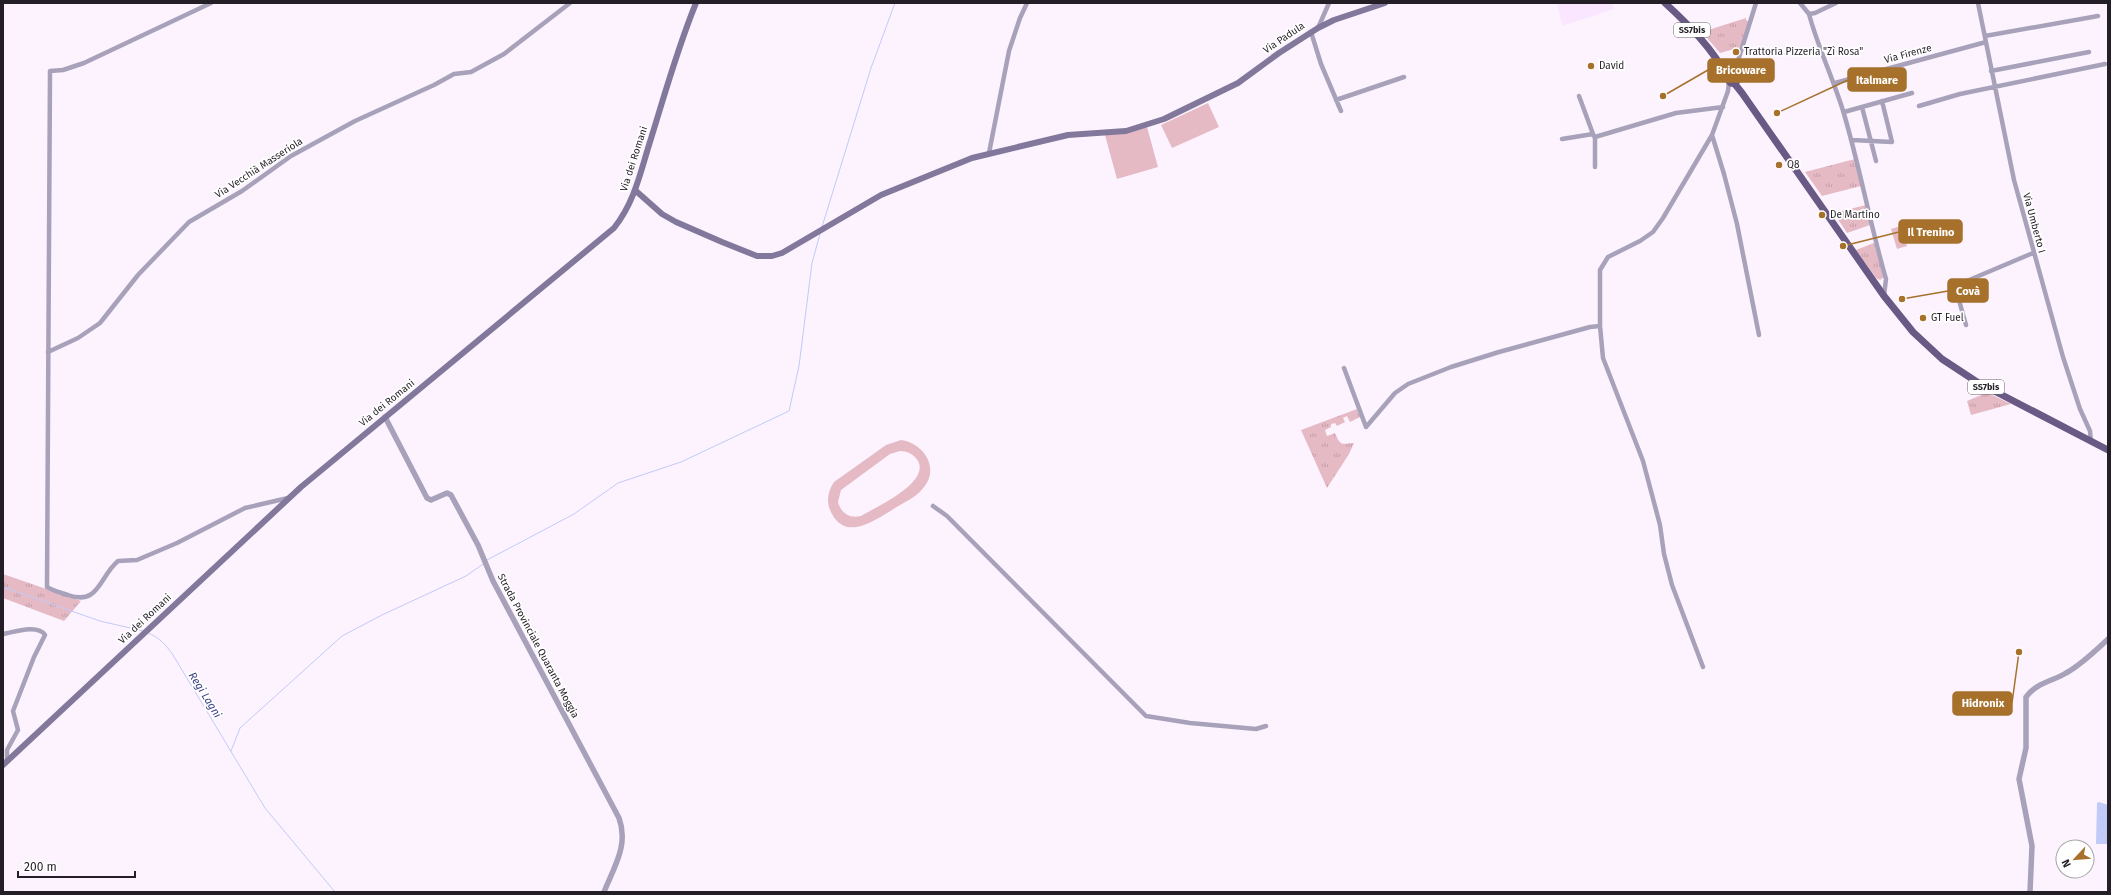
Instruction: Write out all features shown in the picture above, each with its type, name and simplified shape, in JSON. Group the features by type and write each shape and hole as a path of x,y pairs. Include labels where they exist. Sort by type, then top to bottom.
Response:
{"main road":[{"name":"Via dei Romani","path":"5,763 288,498 605,237 621,220 636,191 683,36 696,3"},
{"name":"Via Padula","path":"636,191 662,214 676,222 757,256 772,256 782,253 881,195 957,164 989,153 1068,135 1126,131 1164,119 1238,83 1318,28 1334,20 1385,3"},
{"name":"SS7bis","path":"1665,3 1696,34 1733,79 1884,296 1913,332 1942,359 1977,382 2108,450"}],"street":[{"path":"211,3 84,63 67,69 50,71 47,585 49,588 77,598 88,597 95,591 118,561 137,560 183,540 245,508 288,498"},
{"name":"Via Vecchià Masseriola","path":"48,352 78,338 100,324 138,275 189,222 242,191 290,156 355,121 434,85 454,74 471,72 504,54 570,3"},
{"path":"989,153 1009,51 1020,18 1027,3"},
{"name":"Via Padula","path":"1318,28 1329,3"},
{"path":"1703,667 1672,585 1664,554 1660,525 1643,461 1603,358 1600,326 1600,270 1603,264 1613,254 1640,242 1653,232 1712,136 1733,79 1756,3"},
{"path":"1800,3 1809,14 1817,39 1835,83 1844,112 1886,279 1884,296"},
{"path":"1809,14 1815,13 1836,3"},
{"name":"Via Umberto I","path":"1978,3 2014,180 2033,253 2080,409 2090,431 2090,442"},
{"path":"1984,36 2098,16"},
{"path":"1311,32 1319,59 1341,111"},
{"name":"Via Firenze","path":"1835,83 1986,42"},
{"path":"1991,71 2089,52"},
{"path":"1919,106 1960,94 2105,64"},
{"path":"1336,100 1404,77"},
{"path":"1728,91 1741,92"},
{"path":"1844,112 1912,93"},
{"path":"1580,96 1594,136 1595,167"},
{"path":"1852,140 1892,142 1882,101"},
{"path":"1562,139 1594,136 1676,113 1723,106"},
{"path":"1862,107 1876,161"},
{"path":"1712,136 1737,224 1759,335"},
{"path":"1966,325 1955,286 2033,253"},
{"path":"1344,368 1366,427 1395,393 1408,384 1499,352 1600,326"},
{"name":"Strada Provinciale Quaranta Moggia","path":"385,417 422,492 431,500 446,493 450,494 487,564 492,581 619,818 623,829 623,844 620,855 604,892"},
{"path":"933,506 947,516 1146,716 1190,723 1256,729 1266,726"},
{"path":"3,634 34,630 41,631 45,635 44,641 34,657 13,711 18,730 7,750 5,763"},
{"path":"2030,892 2031,841 2019,775 2026,748 2026,697 2035,687 2066,673 2083,662 2108,639"}],"shaded area":[{"path":"1557,3 1612,3 1614,9 1562,26"}],"green space":[{"path":"1746,18 1749,22 1741,47 1720,53 1702,32"},
{"path":"1208,103 1219,127 1172,148 1161,125"},
{"path":"1147,127 1158,167 1117,179 1105,135 1126,133"},
{"path":"1855,159 1861,186 1822,196 1805,172"},
{"path":"1866,205 1870,225 1847,233 1834,213"},
{"path":"1901,226 1907,246 1897,249 1891,229"},
{"path":"1874,243 1884,277 1880,280 1876,278 1856,250"},
{"path":"1986,393 2011,404 1971,415 1967,401"},
{"path":"1357,409 1360,417 1350,422 1347,416 1343,418 1345,422 1337,426 1335,423 1331,424 1331,427 1325,430 1327,436 1335,433 1339,441 1343,444 1354,443 1349,454 1327,488 1301,430"},
{"path":"901,440 916,446 927,457 930,464 929,479 921,491 880,518 862,526 854,527 846,526 838,522 830,510 828,502 830,490 834,482 886,445","holes":["903,451 914,456 918,461 920,469 916,478 909,486 889,500 861,516 853,517 846,514 841,509 838,502 841,490 890,454"]},
{"path":"3,574 81,601 64,621 3,598"}],"water":[{"path":"2099,802 2108,805 2108,844 2096,844 2097,803"}],"waterway":[{"path":"822,227 871,68 895,3"},
{"path":"487,560 574,514 618,483 681,462 789,411 799,366 812,263 820,234"},
{"path":"231,751 240,728 342,636 382,615 466,576 483,564"},
{"name":"Regi Lagni","path":"3,587 100,621 143,631"},
{"name":"Regi Lagni","path":"148,633 162,642 173,655 265,808 335,892"}],"place":[{"name":"Trattoria Pizzeria \"Zì Rosa\"","path":"1736,52"},
{"name":"David","path":"1591,66"},
{"name":"Bricoware","path":"1663,96"},
{"name":"Italmare","path":"1777,113"},
{"name":"Q8","path":"1779,165"},
{"name":"De Martino","path":"1822,215"},
{"name":"Il Trenino","path":"1843,246"},
{"name":"Covà","path":"1902,299"},
{"name":"GT Fuel","path":"1923,318"},
{"name":"Hidronix","path":"2019,652"}]}
